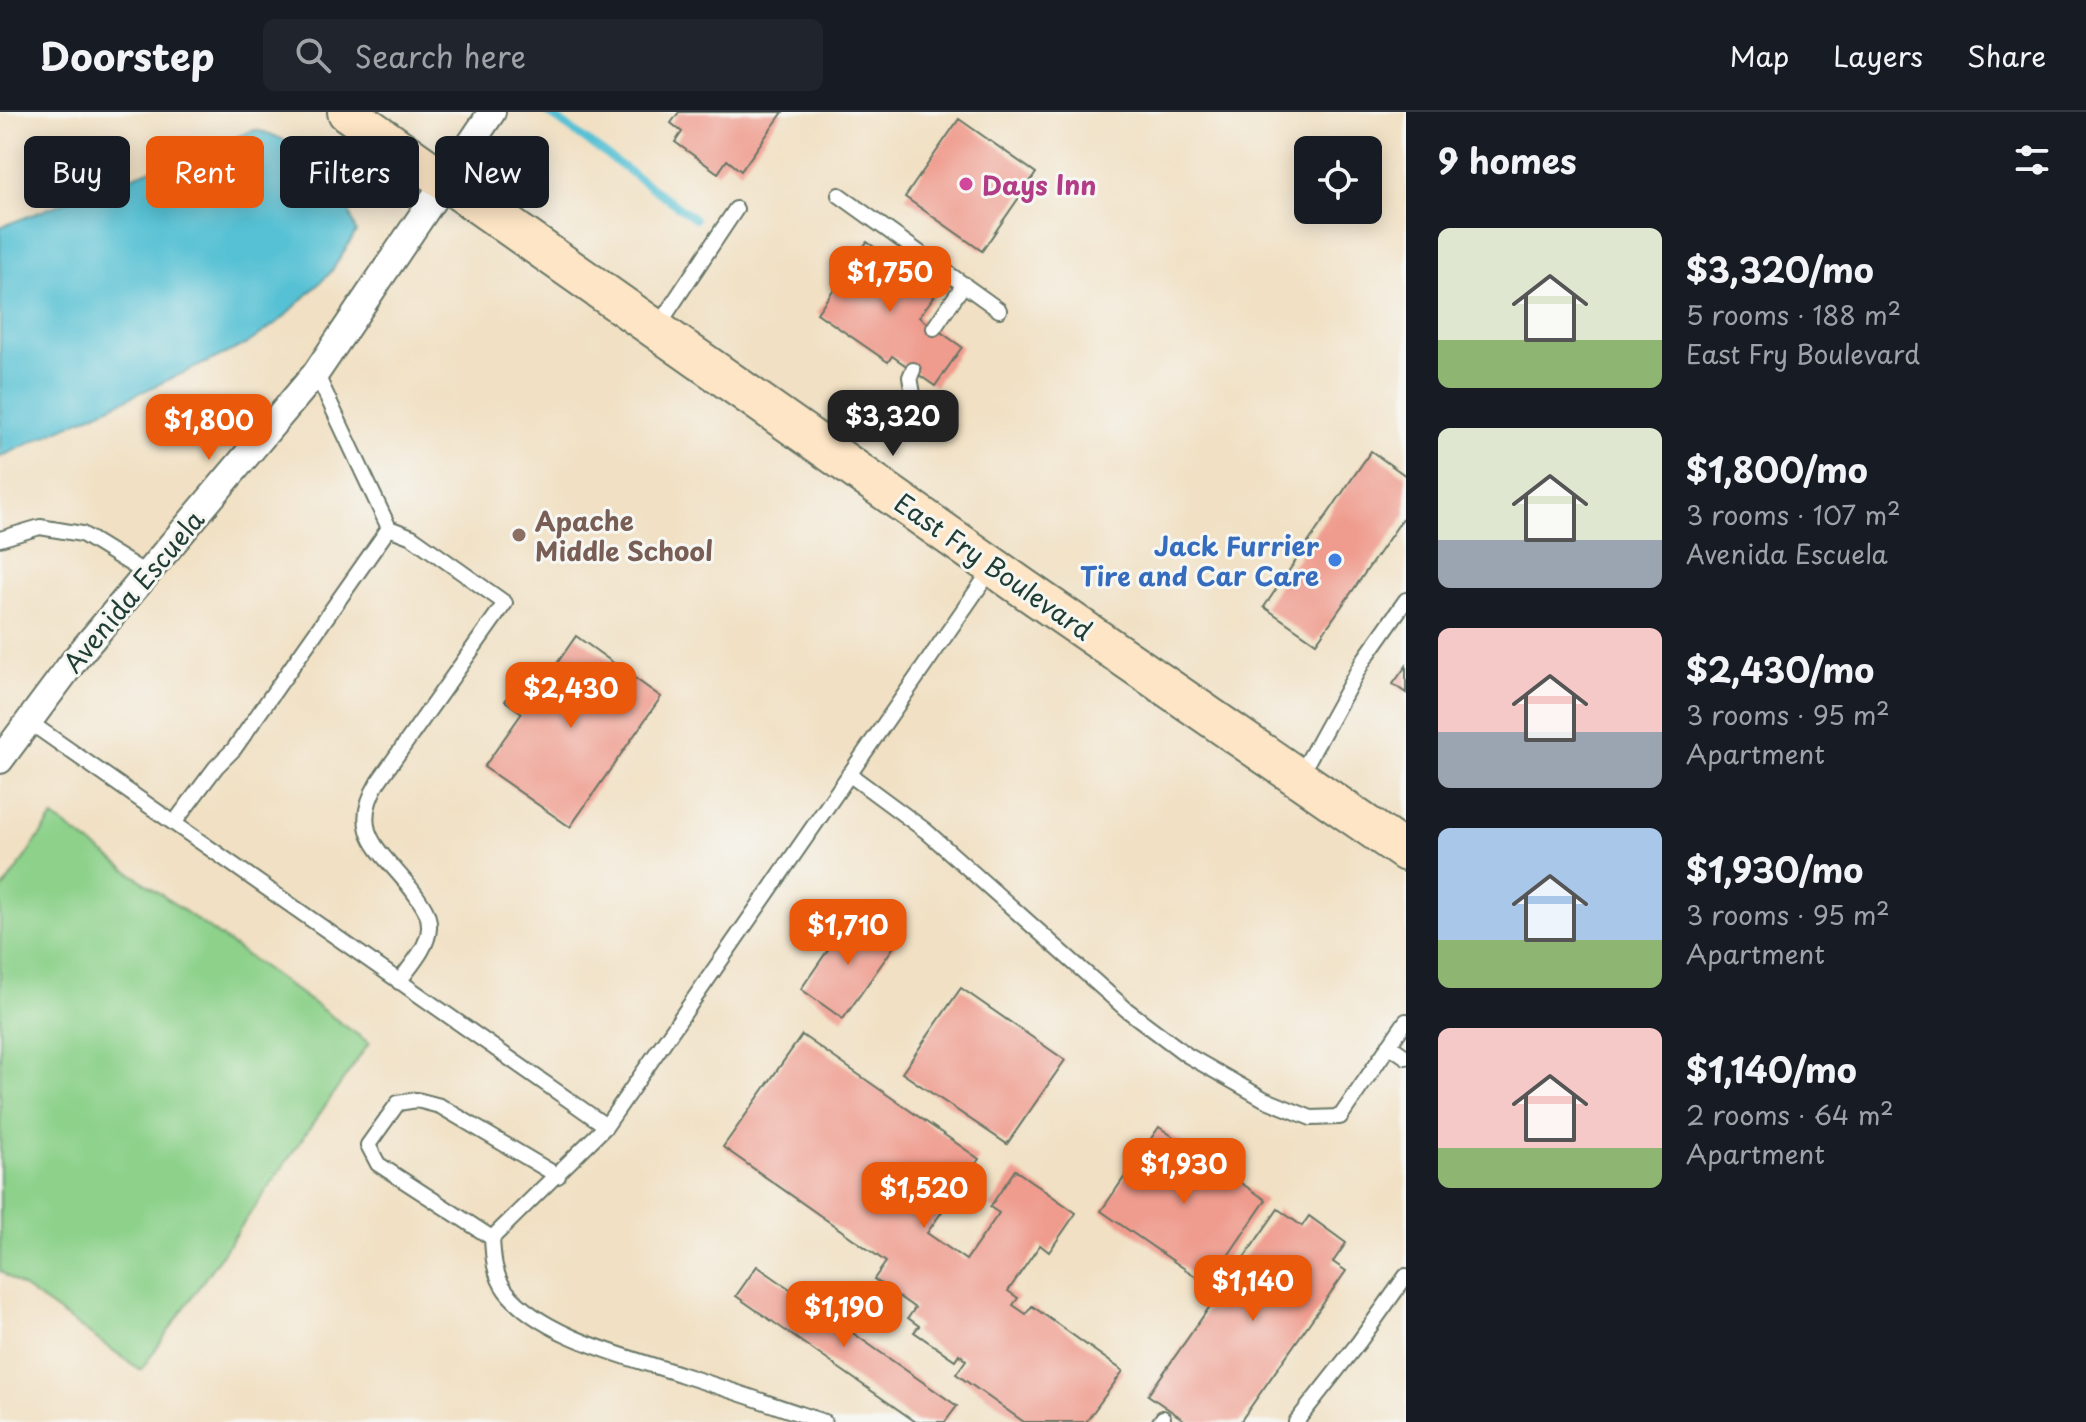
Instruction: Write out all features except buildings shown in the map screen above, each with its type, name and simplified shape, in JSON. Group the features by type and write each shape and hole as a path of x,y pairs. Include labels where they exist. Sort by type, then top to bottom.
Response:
{"main road":[{"name":"East Fry Boulevard","path":"347,112 435,173"},
{"name":"East Fry Boulevard","path":"485,208 1406,852"}],"street":[{"name":"Avenida Escuela","path":"475,136 492,112"},
{"name":"Avenida Escuela","path":"0,760 76,658 316,373 435,196"}],"lane":[{"path":"839,195 999,310"},
{"path":"656,329 736,209"},
{"path":"934,328 964,284"},
{"path":"913,370 910,377 913,394"},
{"path":"316,373 389,528 412,537 505,603 378,782 365,808 365,822 375,846 411,888 428,914 429,929 425,942 399,982"},
{"path":"0,539 40,527 82,534 147,574"},
{"path":"174,823 207,777 234,749 389,528"},
{"path":"492,1238 606,1126 993,566"},
{"path":"1299,777 1363,661 1406,600"},
{"path":"28,721 606,1126"},
{"path":"849,774 926,831 1127,1010 1187,1055 1264,1099 1311,1118 1340,1117 1406,1021"},
{"path":"1389,1045 1406,1057"},
{"path":"492,1238 378,1164 368,1145 398,1103 417,1100 440,1106 558,1176"},
{"path":"492,1238 494,1267 506,1290 528,1311 549,1324 598,1346 824,1422"},
{"path":"1296,1422 1406,1276"}],"green space":[{"path":"53,817 369,1043 141,1370 0,1271 0,893"}],"water":[{"path":"254,130 280,138 280,208 347,208 356,232 331,272 282,319 247,344 0,457 0,227 50,208 130,208 130,177 146,171 146,208 264,208 264,136 238,136"}],"waterway":[{"path":"547,112 695,219"}],"place":[{"name":"Days Inn","path":"966,184"},
{"name":"Apache Middle School","path":"519,535"},
{"name":"Jack Furrier Tire and Car Care","path":"1335,560"}]}
